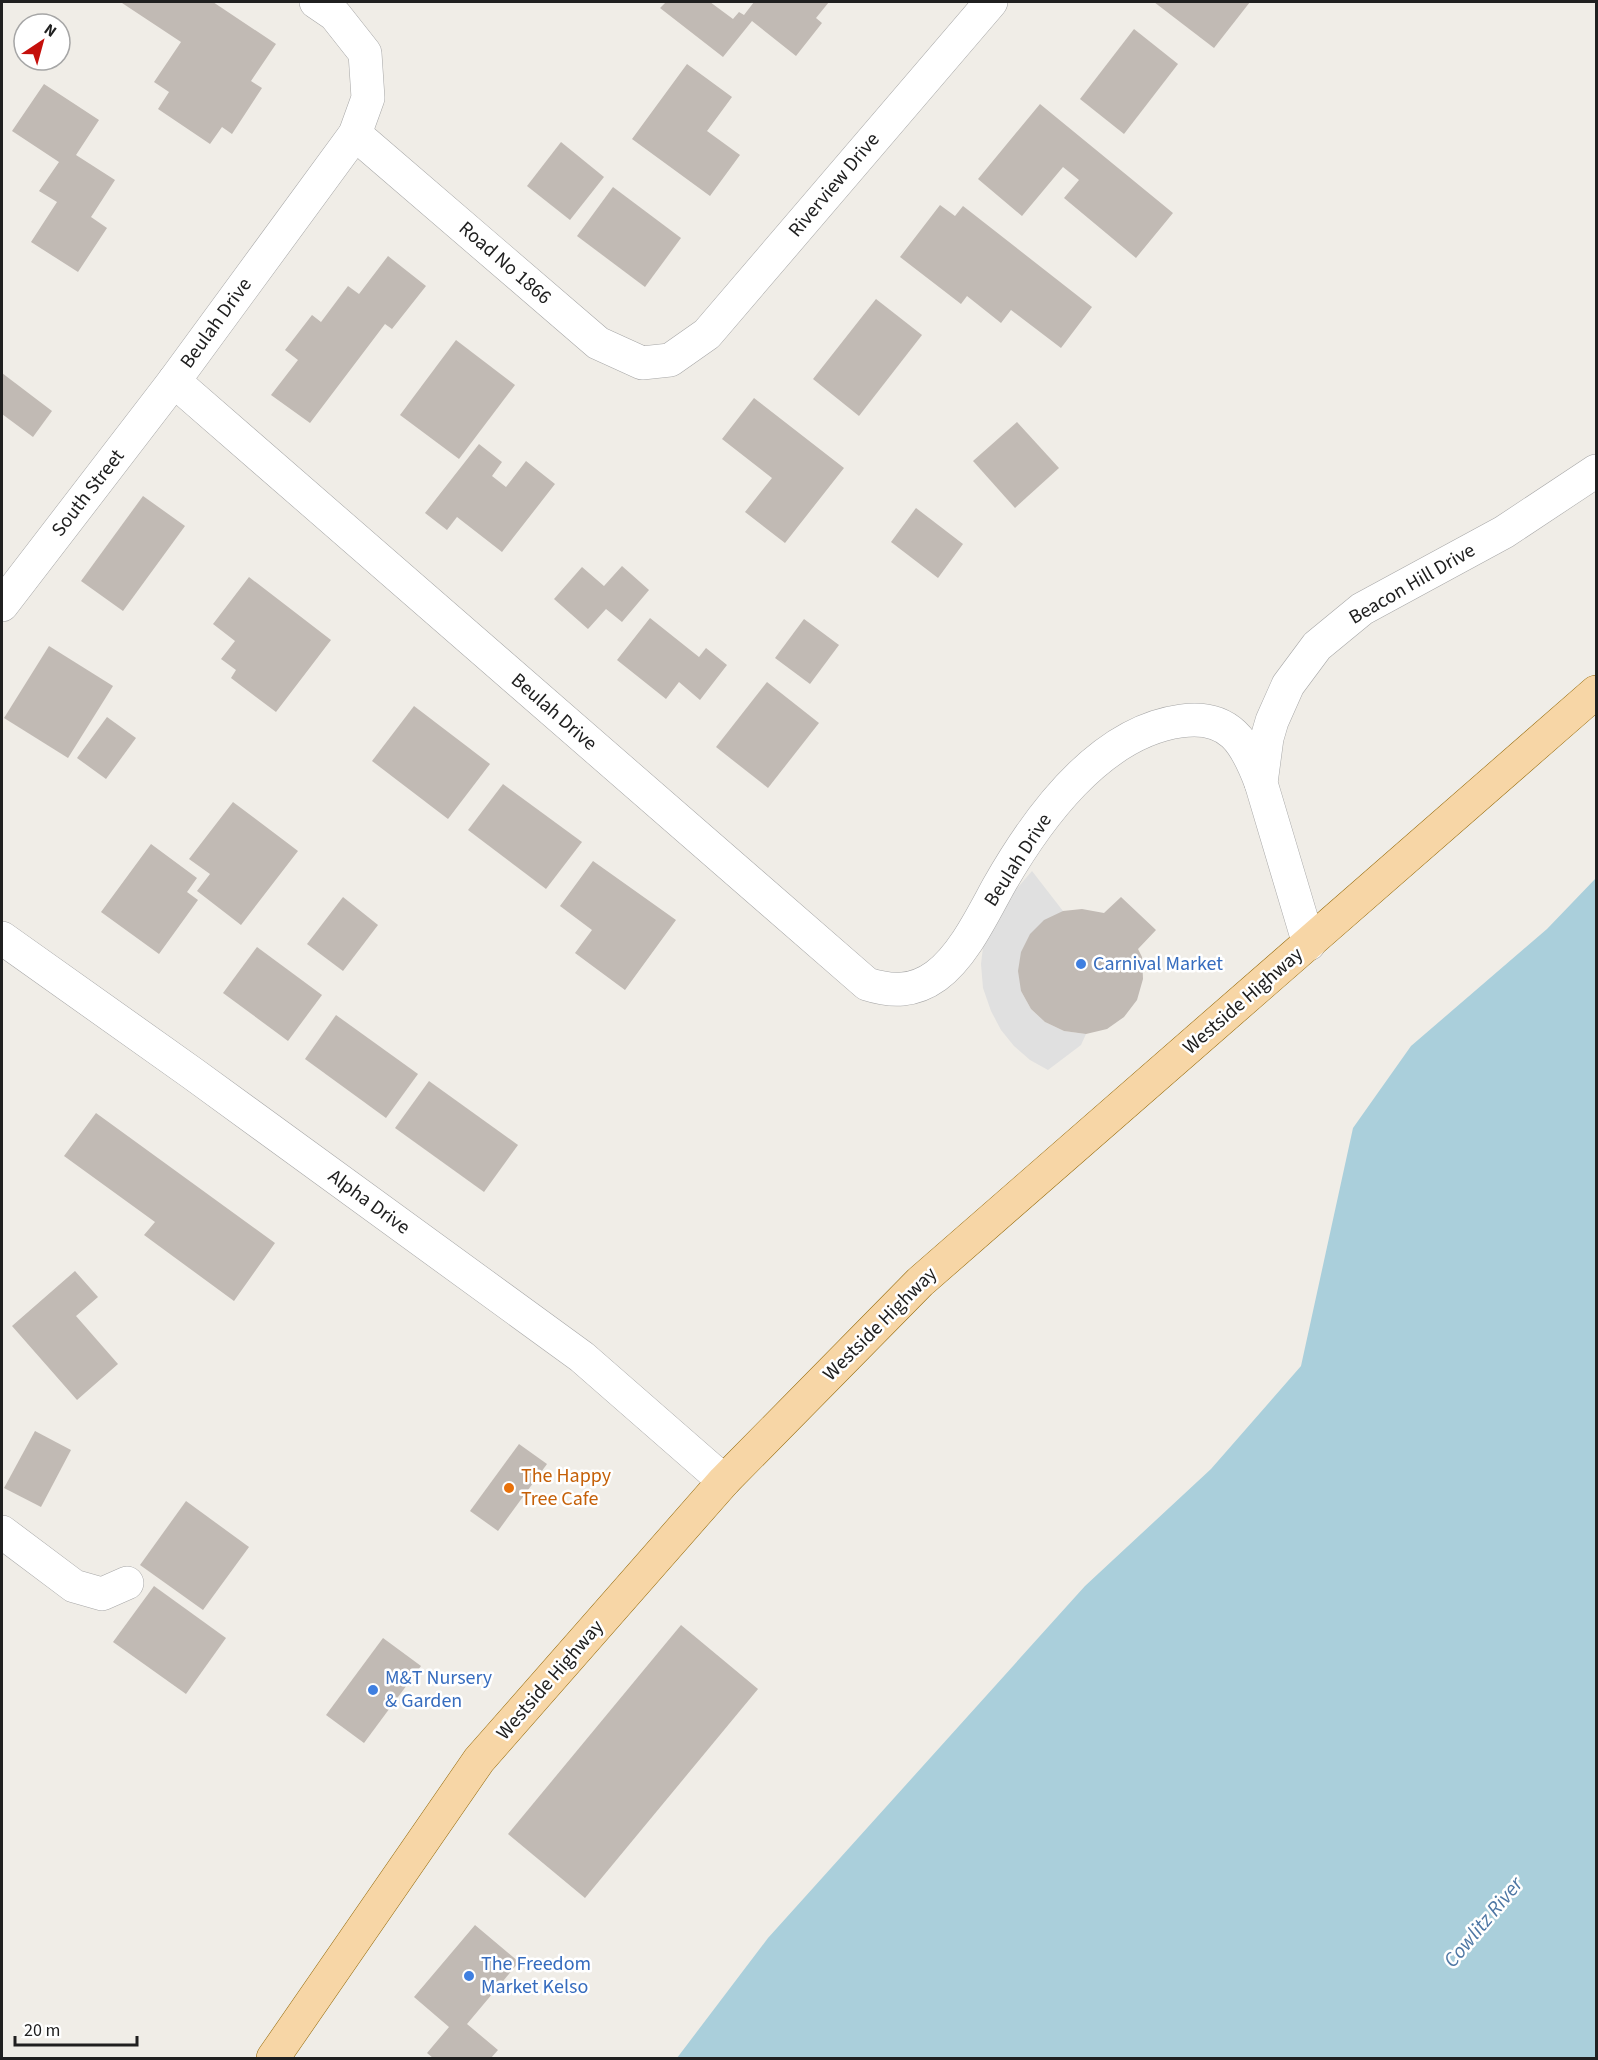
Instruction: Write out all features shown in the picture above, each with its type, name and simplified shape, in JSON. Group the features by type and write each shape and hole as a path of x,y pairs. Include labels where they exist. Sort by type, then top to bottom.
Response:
{"main road":[{"name":"Westside Highway","path":"273,2058 479,1760 724,1481 920,1282 1596,692"}],"street":[{"name":"Beulah Drive","path":"316,2 335,15 365,53 368,98 355,134 174,381 867,984 884,990 902,990 918,986 937,975 973,932 1007,872 1034,831 1066,791 1118,744 1168,723 1193,720 1215,723 1229,730 1240,740 1250,755 1261,783"},
{"name":"Riverview Drive","path":"670,360 707,333 991,2"},
{"name":"Road No 1866","path":"355,134 598,343 642,363 670,360"},
{"name":"South Street","path":"2,605 174,381"},
{"name":"Beacon Hill Drive","path":"1309,944 1261,783 1267,738 1288,685 1317,646 1362,609 1504,532 1596,471"},
{"name":"Alpha Drive","path":"2,938 192,1072 582,1357 724,1481"},
{"path":"2,1532 74,1586 102,1594 126,1583"}],"shaded area":[{"path":"1032,871 1063,911 1021,991 1031,1009 1045,1022 1064,1031 1086,1034 1081,1045 1048,1070 1030,1060 1001,1030 983,988 981,964 984,939 992,917"}],"water":[{"name":"Cowlitz River","path":"1596,878 1596,2058 677,2058 768,1938 1085,1586 1211,1469 1301,1366 1353,1128 1411,1046 1547,929"}],"building":[{"path":"123,2 213,2 276,44 251,81 262,88 232,134 222,127 210,144 158,109 169,92 154,82 181,42"},
{"path":"666,2 710,2 733,19 739,12 744,15 754,2 829,2 816,18 822,23 796,56 752,21 723,57 660,8"},
{"path":"1154,2 1250,2 1214,48"},
{"path":"1134,29 1178,64 1124,134 1080,99"},
{"path":"687,64 732,97 707,131 740,155 710,196 632,139"},
{"path":"44,84 99,120 76,155 115,180 91,217 107,228 78,272 31,242 57,202 39,191 59,162 12,131"},
{"path":"1040,104 1173,213 1136,258 1064,198 1079,180 1063,167 1022,216 978,179"},
{"path":"561,142 604,177 570,220 527,186"},
{"path":"613,187 681,238 645,287 577,236"},
{"path":"940,205 955,216 963,206 1092,307 1061,348 1011,310 1001,323 967,296 961,304 900,257"},
{"path":"388,256 426,286 392,329 385,324 310,423 271,395 298,360 285,350 312,315 321,322 348,286 359,294"},
{"path":"876,299 922,335 859,416 813,379"},
{"path":"456,340 515,385 459,459 400,415"},
{"path":"2,373 52,411 33,437 2,414"},
{"path":"754,398 844,468 785,543 745,512 772,478 722,439"},
{"path":"1017,422 1059,468 1015,508 973,461"},
{"path":"479,444 502,462 492,476 506,487 526,461 555,484 502,552 457,517 447,530 425,513"},
{"path":"143,496 185,526 123,611 81,581"},
{"path":"916,508 963,544 938,578 891,542"},
{"path":"622,566 649,590 622,622 606,609 588,629 554,599 582,567 604,586"},
{"path":"249,577 331,640 276,712 231,678 236,670 221,659 235,641 213,624"},
{"path":"650,618 699,657 706,648 727,665 700,700 679,682 666,699 617,660"},
{"path":"804,619 839,645 810,684 775,658"},
{"path":"49,646 113,686 68,758 4,718"},
{"path":"767,682 819,723 768,788 716,747"},
{"path":"414,706 490,764 448,819 372,761"},
{"path":"107,717 136,738 106,779 77,758"},
{"path":"503,784 582,842 546,889 468,830"},
{"path":"233,802 298,851 241,925 197,891 210,874 189,859"},
{"path":"151,844 197,878 187,892 198,900 159,954 101,912"},
{"path":"593,861 676,920 625,990 575,953 592,930 560,906"},
{"path":"343,897 378,925 343,971 307,944"},
{"name":"Carnival Market","path":"1121,897 1156,930 1138,949 1142,957 1143,979 1137,1000 1124,1017 1107,1029 1086,1034 1064,1031 1045,1022 1031,1009 1021,991 1018,971 1021,952 1030,934 1044,920 1063,911 1082,909 1104,913"},
{"path":"257,947 322,995 288,1041 223,993"},
{"path":"336,1015 418,1074 386,1118 305,1059"},
{"path":"429,1081 518,1145 484,1192 395,1128"},
{"path":"96,1113 275,1243 234,1301 144,1235 155,1222 64,1156"},
{"path":"75,1271 98,1297 76,1316 118,1364 77,1400 12,1326"},
{"path":"35,1431 71,1450 41,1507 4,1488"},
{"name":"The Happy Tree Cafe","path":"519,1444 547,1464 498,1531 470,1511"},
{"path":"186,1501 249,1547 203,1610 140,1565"},
{"path":"154,1586 226,1638 186,1694 113,1642"},
{"path":"681,1625 758,1689 585,1898 508,1834"},
{"name":"M&T Nursery & Garden","path":"383,1638 421,1666 364,1743 326,1715"},
{"path":"475,1925 519,1962 467,2024 498,2050 491,2058 433,2058 427,2053 449,2027 414,1997"}],"place":[{"name":"Carnival Market","path":"1081,964"},
{"name":"The Happy Tree Cafe","path":"509,1488"},
{"name":"M&T Nursery & Garden","path":"373,1690"},
{"name":"The Freedom Market Kelso","path":"469,1976"}]}
